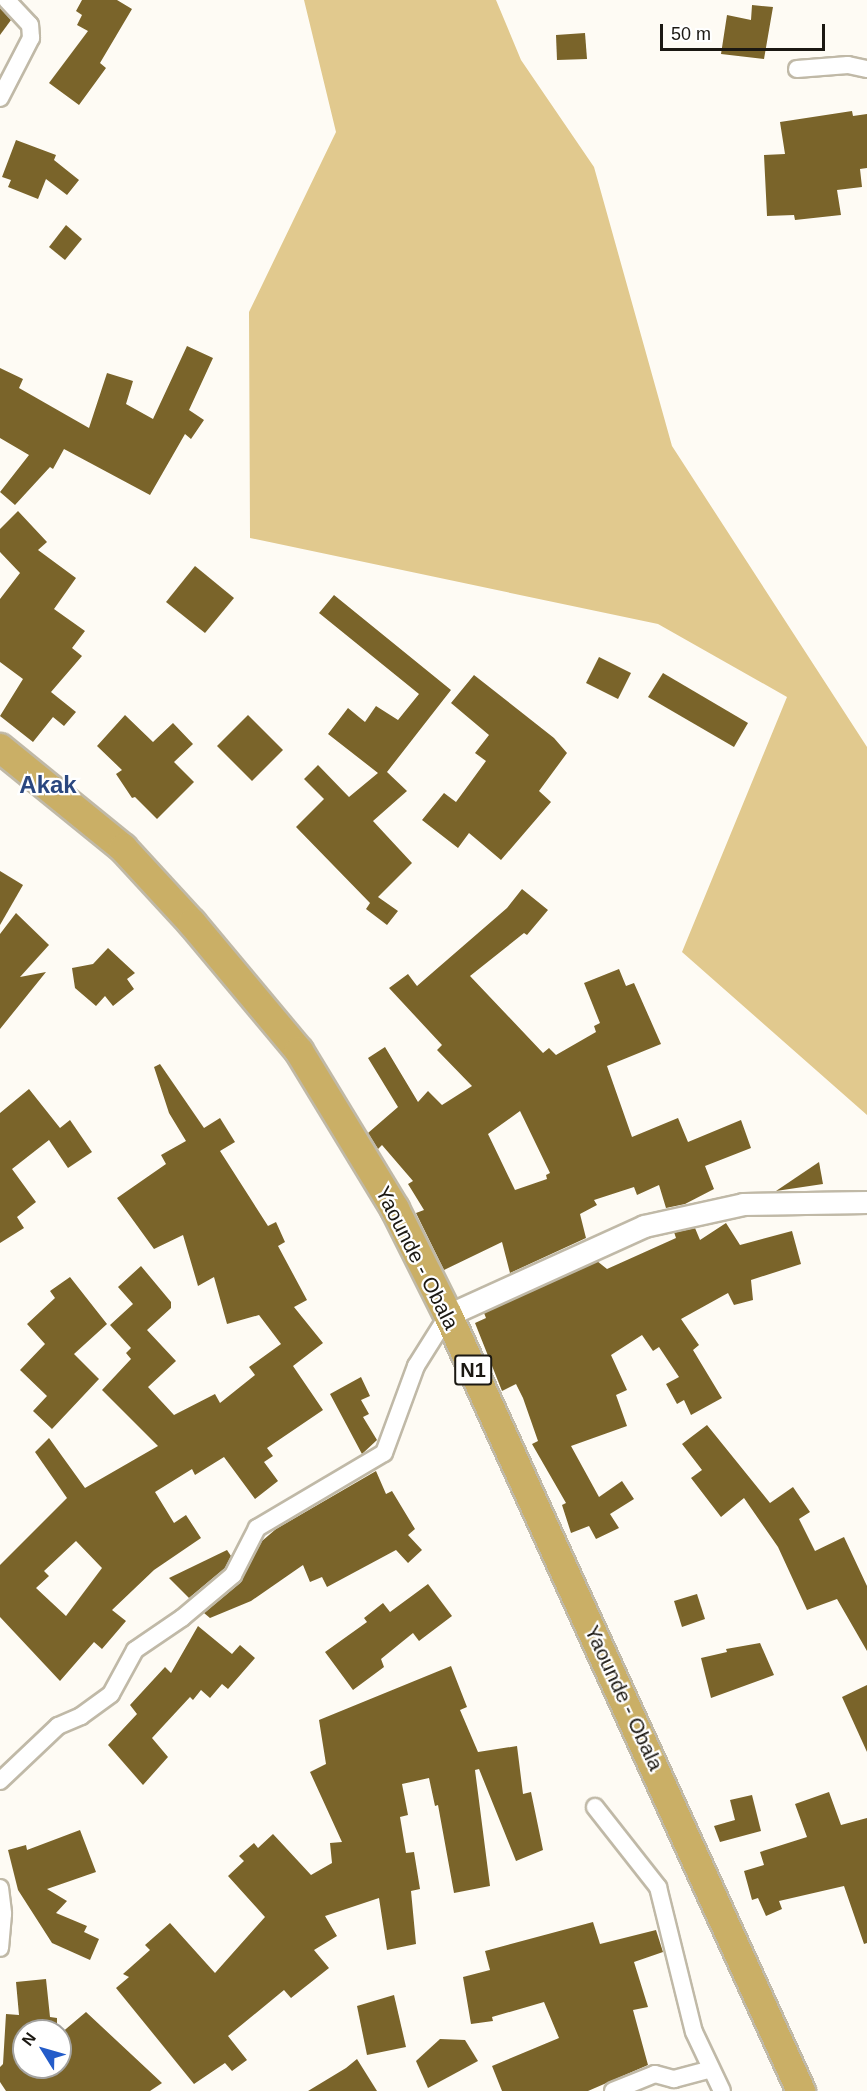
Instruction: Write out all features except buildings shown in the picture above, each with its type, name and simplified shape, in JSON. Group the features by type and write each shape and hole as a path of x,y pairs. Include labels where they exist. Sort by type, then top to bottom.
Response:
{"highway":[{"name":"Yaounde - Obala","path":"0,748 123,848 192,923 299,1051 395,1209 448,1315 801,2091"}],"street":[{"path":"0,98 32,38 30,25 7,0"},
{"path":"798,69 848,65 867,69"},
{"path":"0,1780 58,1726 81,1716 111,1694 135,1650 182,1618 233,1575 257,1528 384,1453 416,1366 448,1315 644,1226 743,1204 867,1202"},
{"path":"595,1807 658,1887 694,2032 722,2091"},
{"path":"0,1888 3,1914 0,1948"},
{"path":"613,2091 655,2074 674,2079 711,2069"}],"shaded area":[{"path":"304,0 496,0 521,60 594,167 672,446 867,747 867,1115 682,952 787,697 658,624 250,538 249,312 336,132"}],"district":[{"name":"Akak","path":"48,785"}]}
